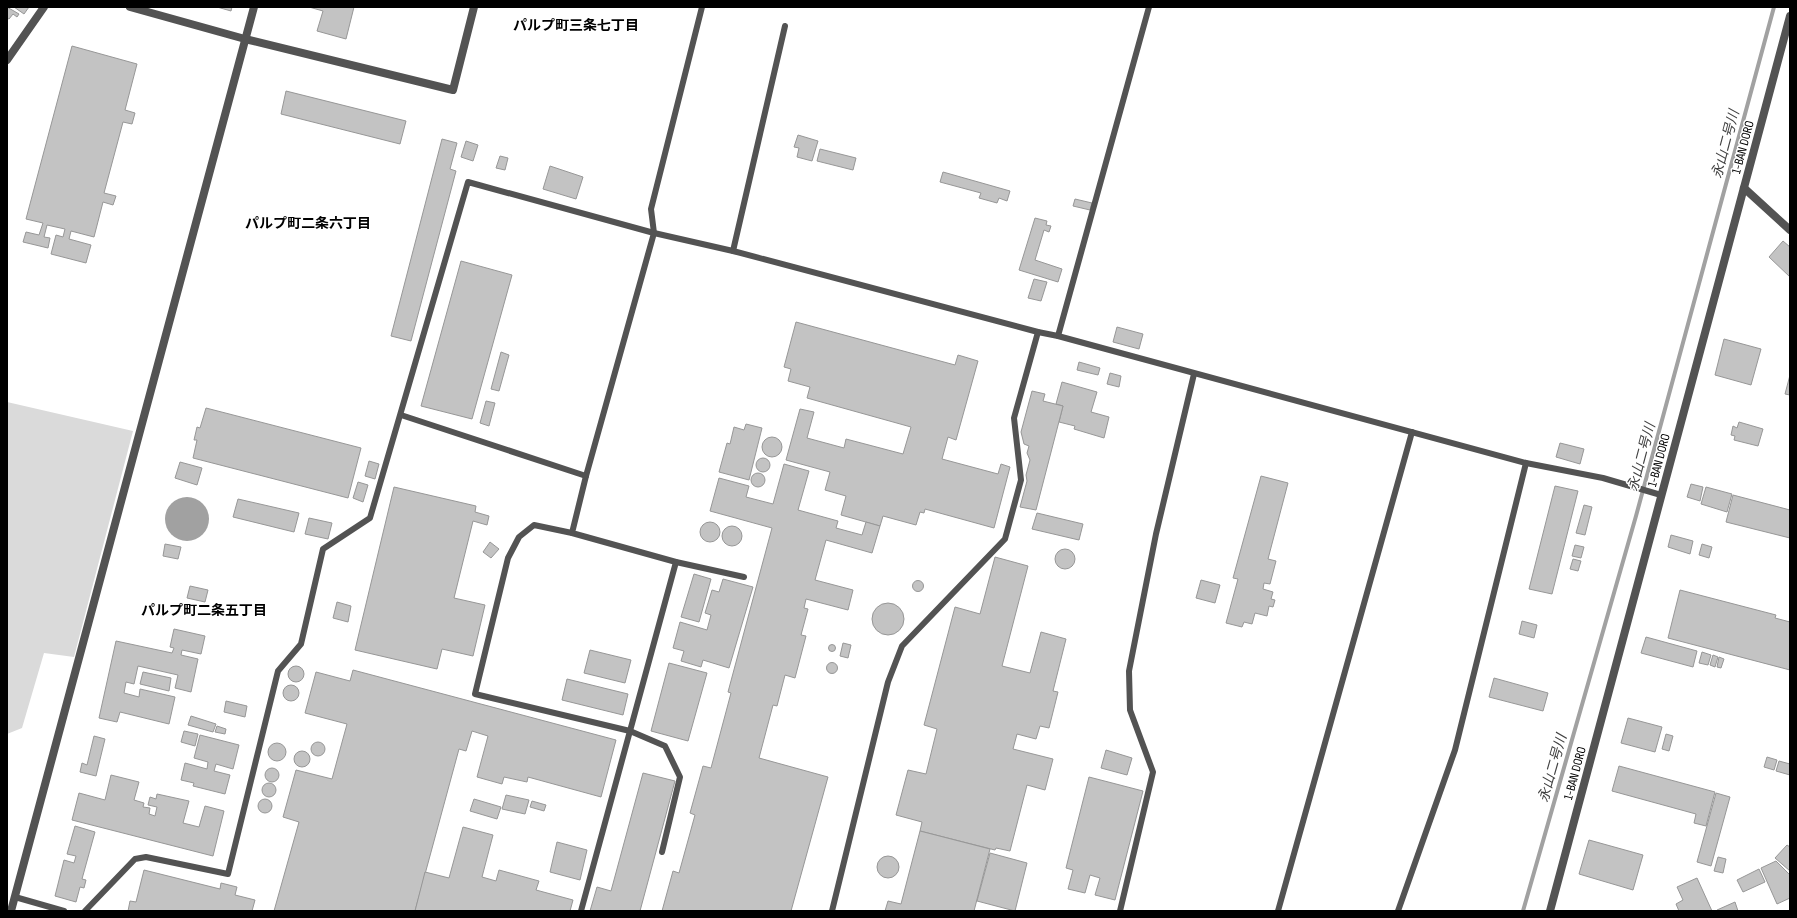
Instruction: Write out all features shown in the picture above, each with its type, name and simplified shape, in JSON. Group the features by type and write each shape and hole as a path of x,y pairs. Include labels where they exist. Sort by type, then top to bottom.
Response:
{"street":[{"path":"7,60 44,7"},
{"path":"130,7 245,39 453,90 474,7"},
{"path":"11,911 11,896 254,7"},
{"name":"1-BAN DORO","path":"1550,911 1788,29 1790,16"},
{"path":"1744,188 1790,230"}],"lane":[{"path":"572,534 586,476 654,233 651,209 702,7"},
{"path":"1058,336 1149,7"},
{"path":"732,251 785,26"},
{"path":"85,911 135,859 146,857 228,874 278,671 302,644 323,549 370,518 468,182 654,233 732,251 1058,336 1526,463 1603,478 1662,495"},
{"path":"832,911 888,682 902,646 1005,539 1021,480 1014,418 1038,332"},
{"path":"1120,911 1153,772 1130,710 1130,671 1156,534 1194,374"},
{"path":"401,415 586,476"},
{"path":"1278,911 1412,432"},
{"path":"1398,911 1455,750 1526,463"},
{"path":"662,852 680,776 665,746 630,731 475,694 508,558 519,536 534,525 676,562 744,577"},
{"path":"581,911 676,562"},
{"path":"11,896 64,911"}],"shaded area":[{"path":"7,402 133,431 74,657 44,653 22,728 7,734"},
{"path":"183,497 191,497 196,498 203,503 208,510 208,528 203,535 196,540 183,541 175,538 168,531 165,523 165,515 168,507 175,500"}],"building":[{"path":"7,7 19,14 17,17 13,14 9,19 7,18"},
{"path":"14,7 29,7 24,14"},
{"path":"217,7 232,7 231,11"},
{"path":"309,7 354,7 346,39 317,31 323,11"},
{"path":"72,46 137,64 125,110 135,113 132,124 123,122 104,193 116,196 113,205 103,202 94,237 71,231 69,239 91,245 86,263 51,254 56,235 63,237 65,229 47,225 44,237 50,238 48,248 23,242 26,232 39,235 43,223 26,219"},
{"path":"286,91 406,121 400,144 281,114"},
{"path":"798,135 818,141 812,161 797,157 799,148 794,147"},
{"path":"442,139 457,143 450,169 456,171 411,341 391,336"},
{"path":"466,141 478,145 473,161 461,157"},
{"path":"820,149 856,158 853,170 817,161"},
{"path":"500,156 508,158 505,170 496,168"},
{"path":"550,166 583,177 576,199 543,189"},
{"path":"943,172 1010,191 1007,201 999,198 997,203 979,198 981,193 940,182"},
{"path":"1075,199 1092,203 1090,210 1073,206"},
{"path":"1035,218 1047,221 1046,225 1051,226 1049,232 1044,230 1035,260 1062,269 1058,282 1019,270"},
{"path":"1783,241 1790,247 1790,277 1769,257"},
{"path":"461,261 512,275 472,419 421,406"},
{"path":"1034,279 1047,282 1041,301 1028,298"},
{"path":"796,322 955,365 958,355 978,361 956,440 948,437 942,459 998,474 1001,464 1010,467 994,528 925,509 924,513 920,512 916,525 883,516 880,526 841,515 846,496 825,490 830,472 786,460 800,409 814,412 807,438 844,448 846,439 903,454 911,427 807,398 810,387 788,381 791,369 784,367"},
{"path":"1117,327 1143,334 1139,349 1113,342"},
{"path":"1724,339 1761,349 1751,385 1715,375"},
{"path":"501,352 509,355 499,391 491,389"},
{"path":"1079,362 1100,368 1098,375 1077,370"},
{"path":"1110,373 1121,376 1119,387 1107,384"},
{"path":"1790,375 1790,395 1785,394"},
{"path":"1062,382 1097,392 1091,412 1109,417 1104,438 1074,429 1075,426 1059,422 1063,406 1056,404"},
{"path":"1032,391 1045,394 1043,401 1063,406 1036,510 1020,507 1027,481 1026,475 1030,460 1027,453 1029,446 1024,444 1021,432"},
{"path":"486,401 495,403 489,426 480,423"},
{"path":"206,408 361,448 348,498 193,458 197,440 194,440 197,427 200,428"},
{"path":"1739,422 1763,429 1758,446 1734,440 1735,436 1731,435 1733,426 1737,428"},
{"path":"746,424 762,428 749,480 719,472 727,443 730,444 734,427 744,430"},
{"path":"772,437 779,440 782,447 779,454 772,457 765,454 762,447 765,440"},
{"path":"1560,443 1584,449 1580,464 1556,457"},
{"path":"760,458 766,458 770,462 770,468 766,472 760,472 756,468 756,462"},
{"path":"369,461 379,464 375,479 365,476"},
{"path":"180,462 202,468 197,485 175,478"},
{"path":"784,464 809,471 798,510 838,521 836,528 862,535 866,522 880,526 872,553 826,540 815,580 853,590 848,610 806,599 804,608 808,609 801,635 806,636 795,678 785,675 777,706 773,705 759,758 828,777 791,911 662,911 673,871 679,873 695,815 690,813 703,766 711,768 731,693 728,692 772,528 710,511 719,478 749,486 746,497 773,504"},
{"path":"755,473 761,473 765,477 765,483 761,487 755,487 751,483 751,477"},
{"path":"1261,476 1288,483 1268,559 1276,561 1270,584 1264,583 1263,589 1273,592 1271,599 1275,600 1273,607 1269,606 1267,616 1255,613 1252,624 1244,622 1242,627 1226,623 1238,579 1233,578"},
{"path":"358,482 368,485 363,502 353,498"},
{"path":"1691,484 1703,487 1700,501 1687,497"},
{"path":"1555,486 1578,491 1552,594 1529,589"},
{"path":"394,487 476,506 475,512 489,516 487,525 473,521 454,598 485,605 473,656 442,649 437,669 355,650"},
{"path":"1706,487 1732,494 1727,512 1701,504"},
{"path":"1733,495 1790,510 1790,538 1726,522"},
{"path":"238,499 299,513 294,532 233,517"},
{"path":"1584,505 1592,507 1585,535 1576,533"},
{"path":"1037,513 1083,524 1079,540 1032,529"},
{"path":"309,518 332,523 328,539 305,534"},
{"path":"706,522 714,522 720,528 720,536 714,542 706,542 700,536 700,528"},
{"path":"728,526 736,526 742,532 742,540 736,546 728,546 722,540 722,532"},
{"path":"1671,535 1693,541 1690,554 1668,547"},
{"path":"490,542 499,549 491,558 483,552"},
{"path":"165,544 181,547 178,559 163,556"},
{"path":"1702,544 1712,547 1709,558 1699,555"},
{"path":"1575,545 1584,547 1581,558 1572,556"},
{"path":"1065,549 1072,552 1075,559 1072,566 1065,569 1058,566 1055,559 1058,552"},
{"path":"995,557 1028,566 1002,666 1030,673 1041,632 1066,639 1053,691 1058,692 1049,728 1040,726 1036,739 1017,734 1013,749 1053,759 1045,790 1027,785 1010,851 996,848 995,850 920,831 922,822 896,815 908,770 926,774 937,729 924,725 955,607 980,614"},
{"path":"1573,559 1581,561 1578,571 1570,569"},
{"path":"694,574 711,579 699,622 681,617"},
{"path":"723,579 753,587 729,668 703,660 701,667 681,661 684,651 673,648 680,622 707,630 711,615 705,613 712,590 719,592"},
{"path":"918,580 922,582 924,586 922,590 918,592 914,590 912,586 914,582"},
{"path":"1201,580 1220,585 1215,603 1196,598"},
{"path":"190,586 208,590 205,602 187,598"},
{"path":"1680,590 1776,615 1775,618 1790,622 1790,670 1668,638"},
{"path":"337,602 351,606 348,622 333,618"},
{"path":"888,603 899,608 904,619 899,630 888,635 877,630 872,619 877,608"},
{"path":"1522,621 1537,625 1534,638 1519,634"},
{"path":"174,629 205,636 201,654 182,650 181,655 198,659 191,692 175,688 178,675 138,666 134,684 126,682 124,693 139,697 140,689 175,697 169,724 120,712 117,722 99,718 116,641 172,653 174,648 170,647"},
{"path":"1646,637 1697,651 1693,667 1641,653"},
{"path":"843,643 851,645 848,658 840,656"},
{"path":"832,644 835,645 835,651 832,652 829,651 828,648 829,645"},
{"path":"590,650 631,660 625,683 584,673"},
{"path":"1702,652 1711,655 1708,665 1699,663"},
{"path":"1713,655 1718,657 1715,667 1710,665"},
{"path":"1719,657 1724,659 1721,668 1717,667"},
{"path":"832,662 836,664 838,668 836,672 832,674 828,672 826,668 828,664"},
{"path":"669,663 707,673 688,741 651,731"},
{"path":"293,666 299,666 304,671 302,680 299,682 293,682 288,677 288,671"},
{"path":"353,670 616,740 601,797 528,777 527,782 504,777 502,784 477,777 488,736 472,731 466,751 459,749 415,911 274,911 299,822 283,817 296,770 332,779 347,724 305,713 316,672 350,681"},
{"path":"143,672 171,678 169,691 140,684"},
{"path":"1494,678 1548,693 1543,711 1489,697"},
{"path":"567,679 628,694 623,715 562,700"},
{"path":"288,685 294,685 299,690 297,699 294,701 288,701 283,696 283,690"},
{"path":"226,701 247,706 245,717 224,712"},
{"path":"191,716 216,724 213,732 188,725"},
{"path":"1628,718 1662,727 1655,752 1621,743"},
{"path":"217,726 226,729 225,734 215,732"},
{"path":"184,731 198,734 195,746 181,742"},
{"path":"1666,734 1673,736 1669,751 1662,749"},
{"path":"200,735 239,745 233,769 216,764 214,771 230,775 225,794 193,786 194,783 181,780 185,763 207,769 208,762 194,758"},
{"path":"94,736 105,739 96,776 80,772 82,763 87,765"},
{"path":"315,742 321,742 325,746 325,752 321,756 315,756 311,752 311,746"},
{"path":"277,743 281,744 285,748 285,756 281,760 277,761 273,760 269,756 268,752 269,748 273,744"},
{"path":"1106,750 1132,758 1127,775 1101,768"},
{"path":"299,751 305,751 310,756 308,765 305,767 299,767 294,762 294,756"},
{"path":"1767,757 1777,760 1774,770 1764,767"},
{"path":"1779,761 1790,764 1790,775 1776,771"},
{"path":"1619,766 1715,792 1706,826 1694,823 1696,814 1612,791"},
{"path":"272,768 277,770 279,775 277,780 272,782 267,780 265,775 267,770"},
{"path":"643,773 675,781 640,911 590,911 597,887 611,891"},
{"path":"111,775 139,782 134,800 144,803 143,807 150,808 149,814 155,816 157,807 148,805 150,797 156,799 157,794 189,801 183,823 199,827 205,806 224,811 213,856 72,820 79,793 105,800"},
{"path":"1089,777 1143,791 1115,900 1095,895 1100,878 1090,875 1085,893 1068,889 1073,870 1066,868"},
{"path":"266,783 272,783 276,787 276,793 272,797 266,797 262,793 262,787"},
{"path":"1716,793 1730,797 1711,866 1697,862"},
{"path":"506,795 529,800 525,814 502,809"},
{"path":"262,799 268,799 272,803 272,809 268,813 262,813 258,809 258,803"},
{"path":"474,799 501,807 497,819 470,811"},
{"path":"532,801 546,805 544,811 530,807"},
{"path":"75,826 95,832 82,879 86,880 84,888 80,887 76,902 55,896 64,860 74,863 76,856 67,854"},
{"path":"463,827 493,835 482,877 496,881 499,870 539,881 536,890 573,900 570,911 415,911 425,872 449,878"},
{"path":"920,831 990,849 974,911 885,911 888,901 901,904"},
{"path":"1589,840 1643,855 1633,890 1579,874"},
{"path":"557,842 587,850 580,880 550,872"},
{"path":"1787,845 1790,847 1790,871 1775,858"},
{"path":"990,853 1027,863 1015,911 977,901"},
{"path":"888,856 896,859 899,867 896,875 888,878 880,875 877,867 880,859"},
{"path":"1718,857 1726,859 1723,873 1714,871"},
{"path":"1776,861 1790,875 1790,898 1777,904 1761,868"},
{"path":"1759,869 1765,882 1743,892 1737,880"},
{"path":"144,870 220,889 221,883 237,887 235,895 255,900 252,911 128,911 130,901 136,902"},
{"path":"1697,878 1712,911 1679,911 1676,904 1683,900 1677,887"},
{"path":"1735,902 1738,911 1717,910"}],"waterway":[{"name":"永山二号川","path":"1523,911 1636,516 1774,7"}],"district":[{"name":"パルプ町三条七丁目","path":"576,25"},
{"name":"パルプ町二条六丁目","path":"308,223"},
{"name":"パルプ町二条五丁目","path":"204,610"}]}
